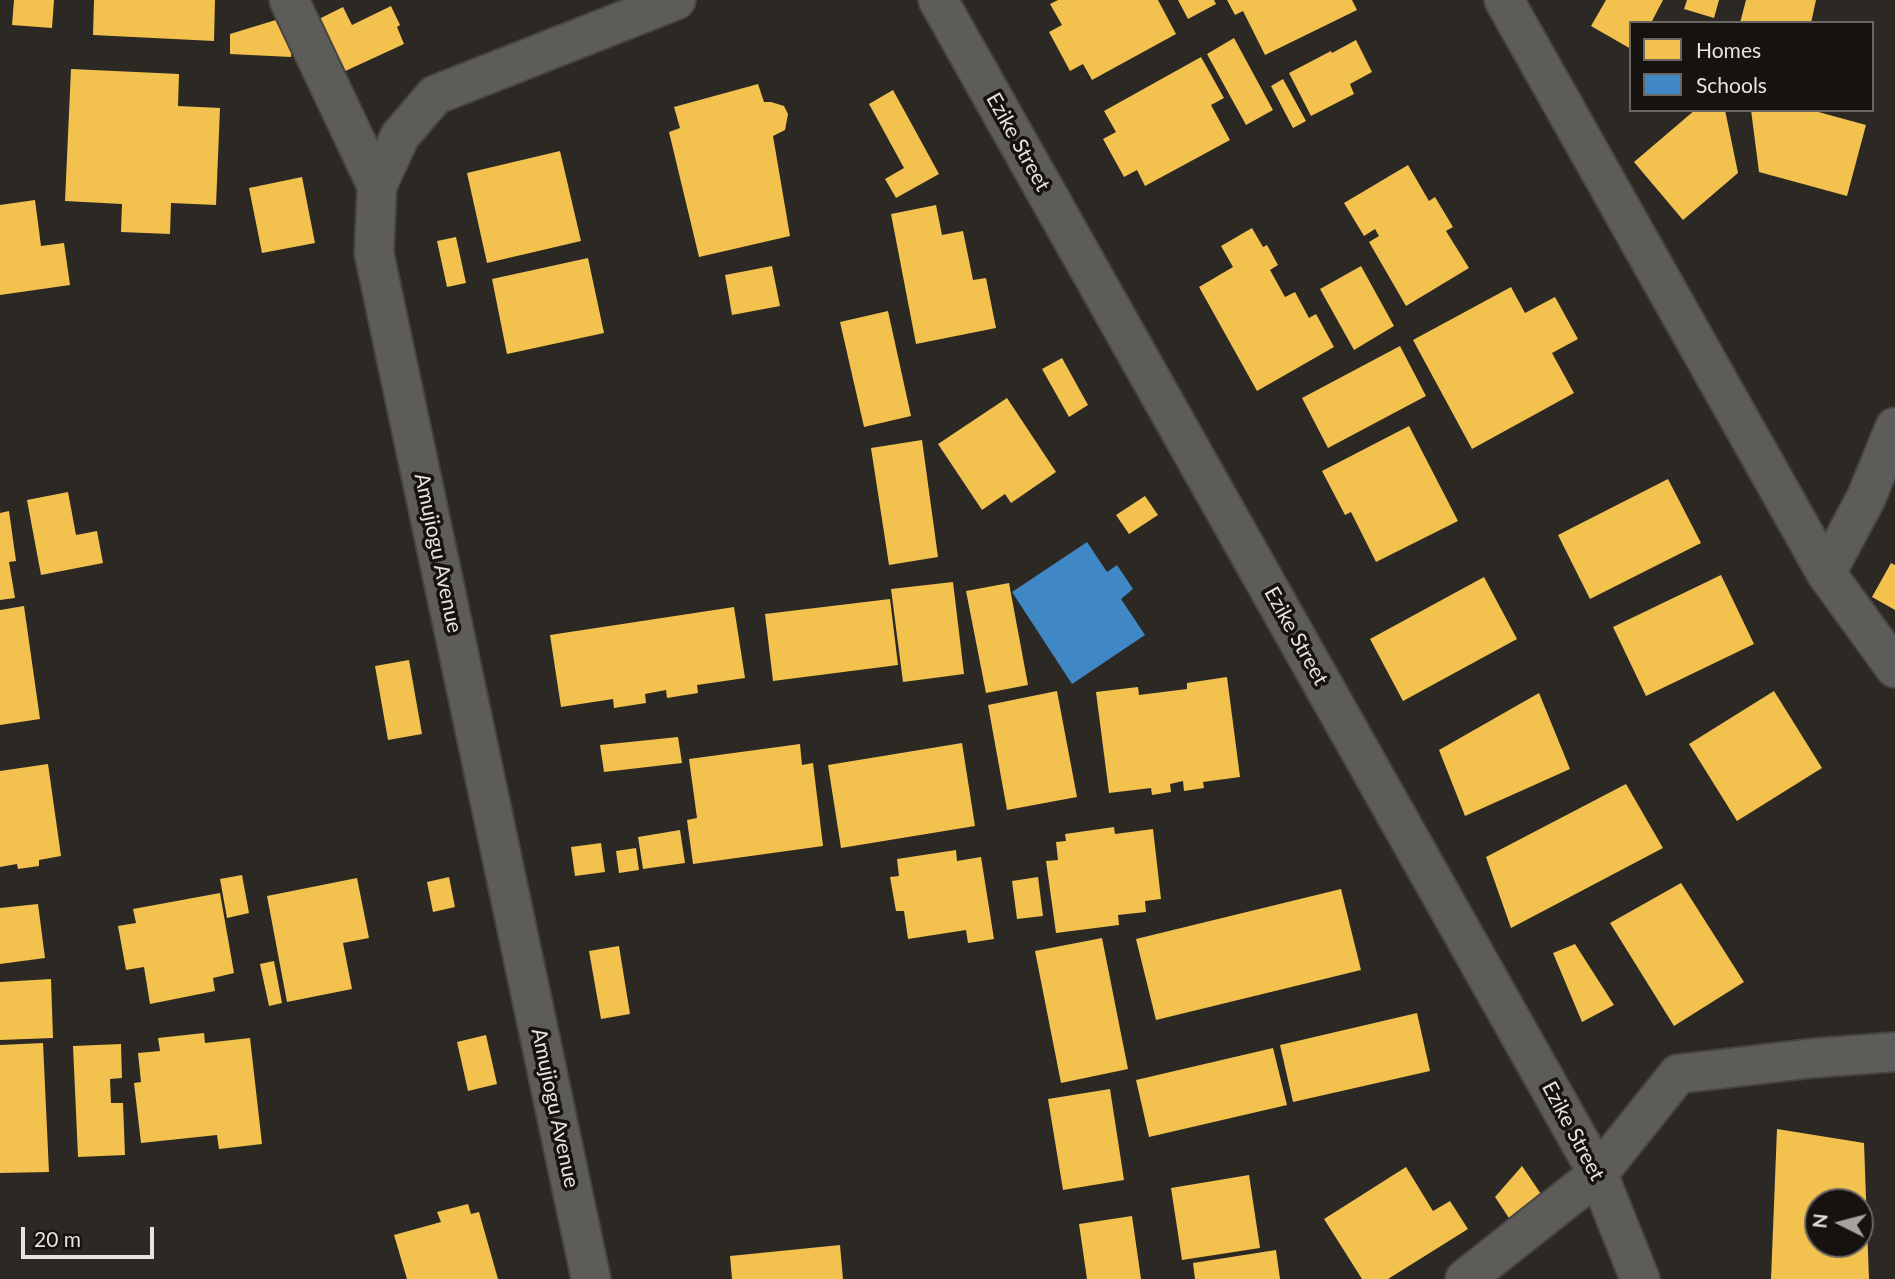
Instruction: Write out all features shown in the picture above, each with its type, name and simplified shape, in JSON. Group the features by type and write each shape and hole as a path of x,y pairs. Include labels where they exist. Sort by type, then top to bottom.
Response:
{"street":[{"path":"289,0 377,186"},
{"name":"Amujiogu Avenue","path":"591,1279 374,253 377,186 400,136 435,95 676,0"},
{"name":"Ezike Street","path":"938,0 1598,1174 1640,1279"},
{"path":"1504,0 1826,573 1895,668"},
{"path":"1826,573 1866,498 1895,427"},
{"path":"1465,1279 1598,1174 1678,1074 1814,1058 1895,1052"}],"building: Homes":[{"path":"14,0 54,0 52,28 12,25"},
{"path":"94,0 215,0 214,41 93,35"},
{"path":"1058,0 1158,0 1176,34 1092,80 1083,64 1070,71 1049,32 1062,25 1050,4"},
{"path":"1178,0 1214,0 1216,4 1188,19"},
{"path":"1227,0 1352,0 1357,10 1265,55 1243,11 1235,15"},
{"path":"1606,0 1663,0 1652,21 1629,21 1629,48 1591,26"},
{"path":"1687,0 1719,0 1714,18 1684,9"},
{"path":"1746,0 1816,0 1811,21 1741,21"},
{"path":"391,6 400,25 397,27 404,44 341,73 317,20 343,7 352,25"},
{"path":"279,19 292,47 291,57 230,54 230,34"},
{"path":"1234,38 1273,110 1246,125 1207,54"},
{"path":"1356,40 1372,72 1350,84 1354,94 1311,116 1289,73"},
{"path":"1201,57 1224,98 1211,105 1230,140 1145,186 1137,170 1124,177 1103,139 1116,132 1104,111"},
{"path":"71,69 179,74 178,106 220,108 216,205 171,203 170,234 121,232 122,204 65,201"},
{"path":"1283,79 1306,121 1293,128 1271,86"},
{"path":"758,84 764,102 784,106 788,114 785,130 773,136 790,236 699,257 669,132 680,128 674,107"},
{"path":"893,90 939,174 896,198 885,179 904,168 869,104"},
{"path":"1693,112 1725,112 1738,173 1683,220 1634,162"},
{"path":"1751,112 1818,112 1866,125 1847,196 1759,172"},
{"path":"560,151 581,241 487,263 467,173"},
{"path":"1408,165 1429,201 1435,197 1453,227 1446,231 1469,268 1406,306 1369,242 1379,236 1375,229 1364,236 1344,203"},
{"path":"302,177 315,243 262,253 249,188"},
{"path":"35,200 41,246 64,243 70,285 0,295 0,205"},
{"path":"936,205 942,235 963,231 973,280 986,278 996,328 916,344 891,214"},
{"path":"1252,228 1263,247 1267,245 1278,265 1270,270 1285,297 1295,292 1309,318 1316,314 1334,347 1257,391 1199,287 1233,267 1221,246"},
{"path":"456,237 466,283 447,287 437,241"},
{"path":"588,258 604,333 507,354 492,279"},
{"path":"772,266 780,306 732,315 725,275"},
{"path":"1361,266 1394,326 1354,350 1320,289"},
{"path":"1511,287 1525,313 1555,297 1578,339 1552,353 1574,393 1472,449 1413,340"},
{"path":"888,311 911,416 864,427 840,322"},
{"path":"1400,346 1426,396 1328,448 1302,398"},
{"path":"1062,358 1088,405 1069,417 1042,369"},
{"path":"1007,398 1056,472 1011,503 1005,494 982,510 938,444"},
{"path":"1409,426 1458,521 1376,562 1351,512 1345,515 1322,471"},
{"path":"922,440 938,557 889,565 871,448"},
{"path":"1668,479 1701,543 1590,599 1558,535"},
{"path":"68,492 76,535 97,531 103,563 41,575 27,500"},
{"path":"1145,496 1158,515 1129,534 1116,515"},
{"path":"9,511 16,561 9,562 15,598 0,600 0,513"},
{"path":"1891,563 1895,565 1895,610 1872,597"},
{"path":"1721,575 1754,644 1646,696 1613,627"},
{"path":"1484,577 1517,639 1403,701 1370,639"},
{"path":"953,582 964,674 903,682 891,589"},
{"path":"1009,583 1028,685 986,693 966,591"},
{"path":"890,599 898,665 773,681 765,614"},
{"path":"24,606 40,719 0,725 0,610"},
{"path":"734,607 745,678 697,685 698,693 667,698 666,690 645,694 646,703 614,708 613,699 561,707 550,635"},
{"path":"409,660 422,734 388,740 375,666"},
{"path":"1227,677 1240,777 1203,782 1204,788 1184,791 1183,781 1170,784 1171,792 1152,795 1151,788 1109,793 1096,692 1138,687 1139,695 1187,689 1187,683"},
{"path":"1057,691 1077,797 1007,810 988,705"},
{"path":"1774,691 1822,768 1737,821 1689,744"},
{"path":"1539,693 1570,769 1465,816 1439,750"},
{"path":"678,737 682,763 604,772 600,745"},
{"path":"962,743 975,826 841,848 828,765"},
{"path":"800,744 802,765 813,763 823,846 693,864 687,820 697,818 689,759"},
{"path":"48,764 61,856 39,860 39,866 18,869 17,864 0,867 0,771"},
{"path":"1626,784 1663,848 1511,928 1486,857"},
{"path":"1114,827 1115,834 1153,829 1161,899 1145,901 1146,912 1118,915 1119,925 1056,933 1046,861 1058,860 1056,842 1066,841 1065,834"},
{"path":"680,830 685,863 643,869 638,837"},
{"path":"601,843 605,872 575,876 571,847"},
{"path":"636,848 639,870 619,873 616,851"},
{"path":"956,850 957,861 981,857 994,939 968,943 966,930 908,939 904,911 896,911 890,877 899,876 897,859"},
{"path":"242,875 249,913 227,918 220,879"},
{"path":"449,877 455,907 433,912 427,882"},
{"path":"1038,877 1043,916 1017,919 1012,881"},
{"path":"357,878 369,938 343,943 352,989 287,1002 267,896"},
{"path":"1681,883 1744,982 1674,1026 1610,923"},
{"path":"1341,889 1361,970 1156,1020 1136,939"},
{"path":"220,893 234,973 213,978 215,991 150,1004 144,967 126,970 118,926 136,923 133,909"},
{"path":"38,904 45,958 0,964 0,908"},
{"path":"1102,938 1128,1069 1061,1083 1035,951"},
{"path":"1575,944 1614,1005 1582,1022 1553,953"},
{"path":"619,946 630,1014 601,1019 589,951"},
{"path":"274,961 282,1003 269,1006 260,964"},
{"path":"51,979 53,1038 0,1040 0,982"},
{"path":"1417,1013 1430,1071 1293,1102 1280,1045"},
{"path":"204,1033 205,1043 250,1038 262,1144 219,1149 217,1135 141,1143 134,1083 141,1082 138,1053 160,1051 158,1038"},
{"path":"486,1035 497,1084 468,1091 457,1042"},
{"path":"43,1043 49,1172 0,1173 0,1045"},
{"path":"121,1044 122,1078 110,1079 111,1103 123,1103 125,1155 78,1157 73,1046"},
{"path":"1273,1048 1287,1105 1149,1137 1136,1080"},
{"path":"1110,1089 1124,1180 1063,1190 1048,1099"},
{"path":"1777,1129 1864,1143 1866,1188 1804,1188 1804,1258 1868,1258 1869,1279 1771,1279"},
{"path":"1522,1166 1543,1197 1511,1221 1495,1197"},
{"path":"1406,1167 1433,1211 1450,1201 1468,1229 1388,1279 1362,1279 1324,1219"},
{"path":"1249,1175 1260,1248 1182,1260 1171,1188"},
{"path":"468,1204 471,1214 479,1212 498,1279 407,1279 394,1235 441,1222 437,1212"},
{"path":"1132,1216 1141,1279 1087,1279 1079,1224"},
{"path":"840,1245 843,1279 732,1279 730,1256"},
{"path":"1276,1250 1280,1279 1195,1279 1193,1263"}],"building: Schools":[{"path":"1087,542 1107,572 1117,565 1133,589 1121,599 1145,635 1072,684 1012,592"}]}
